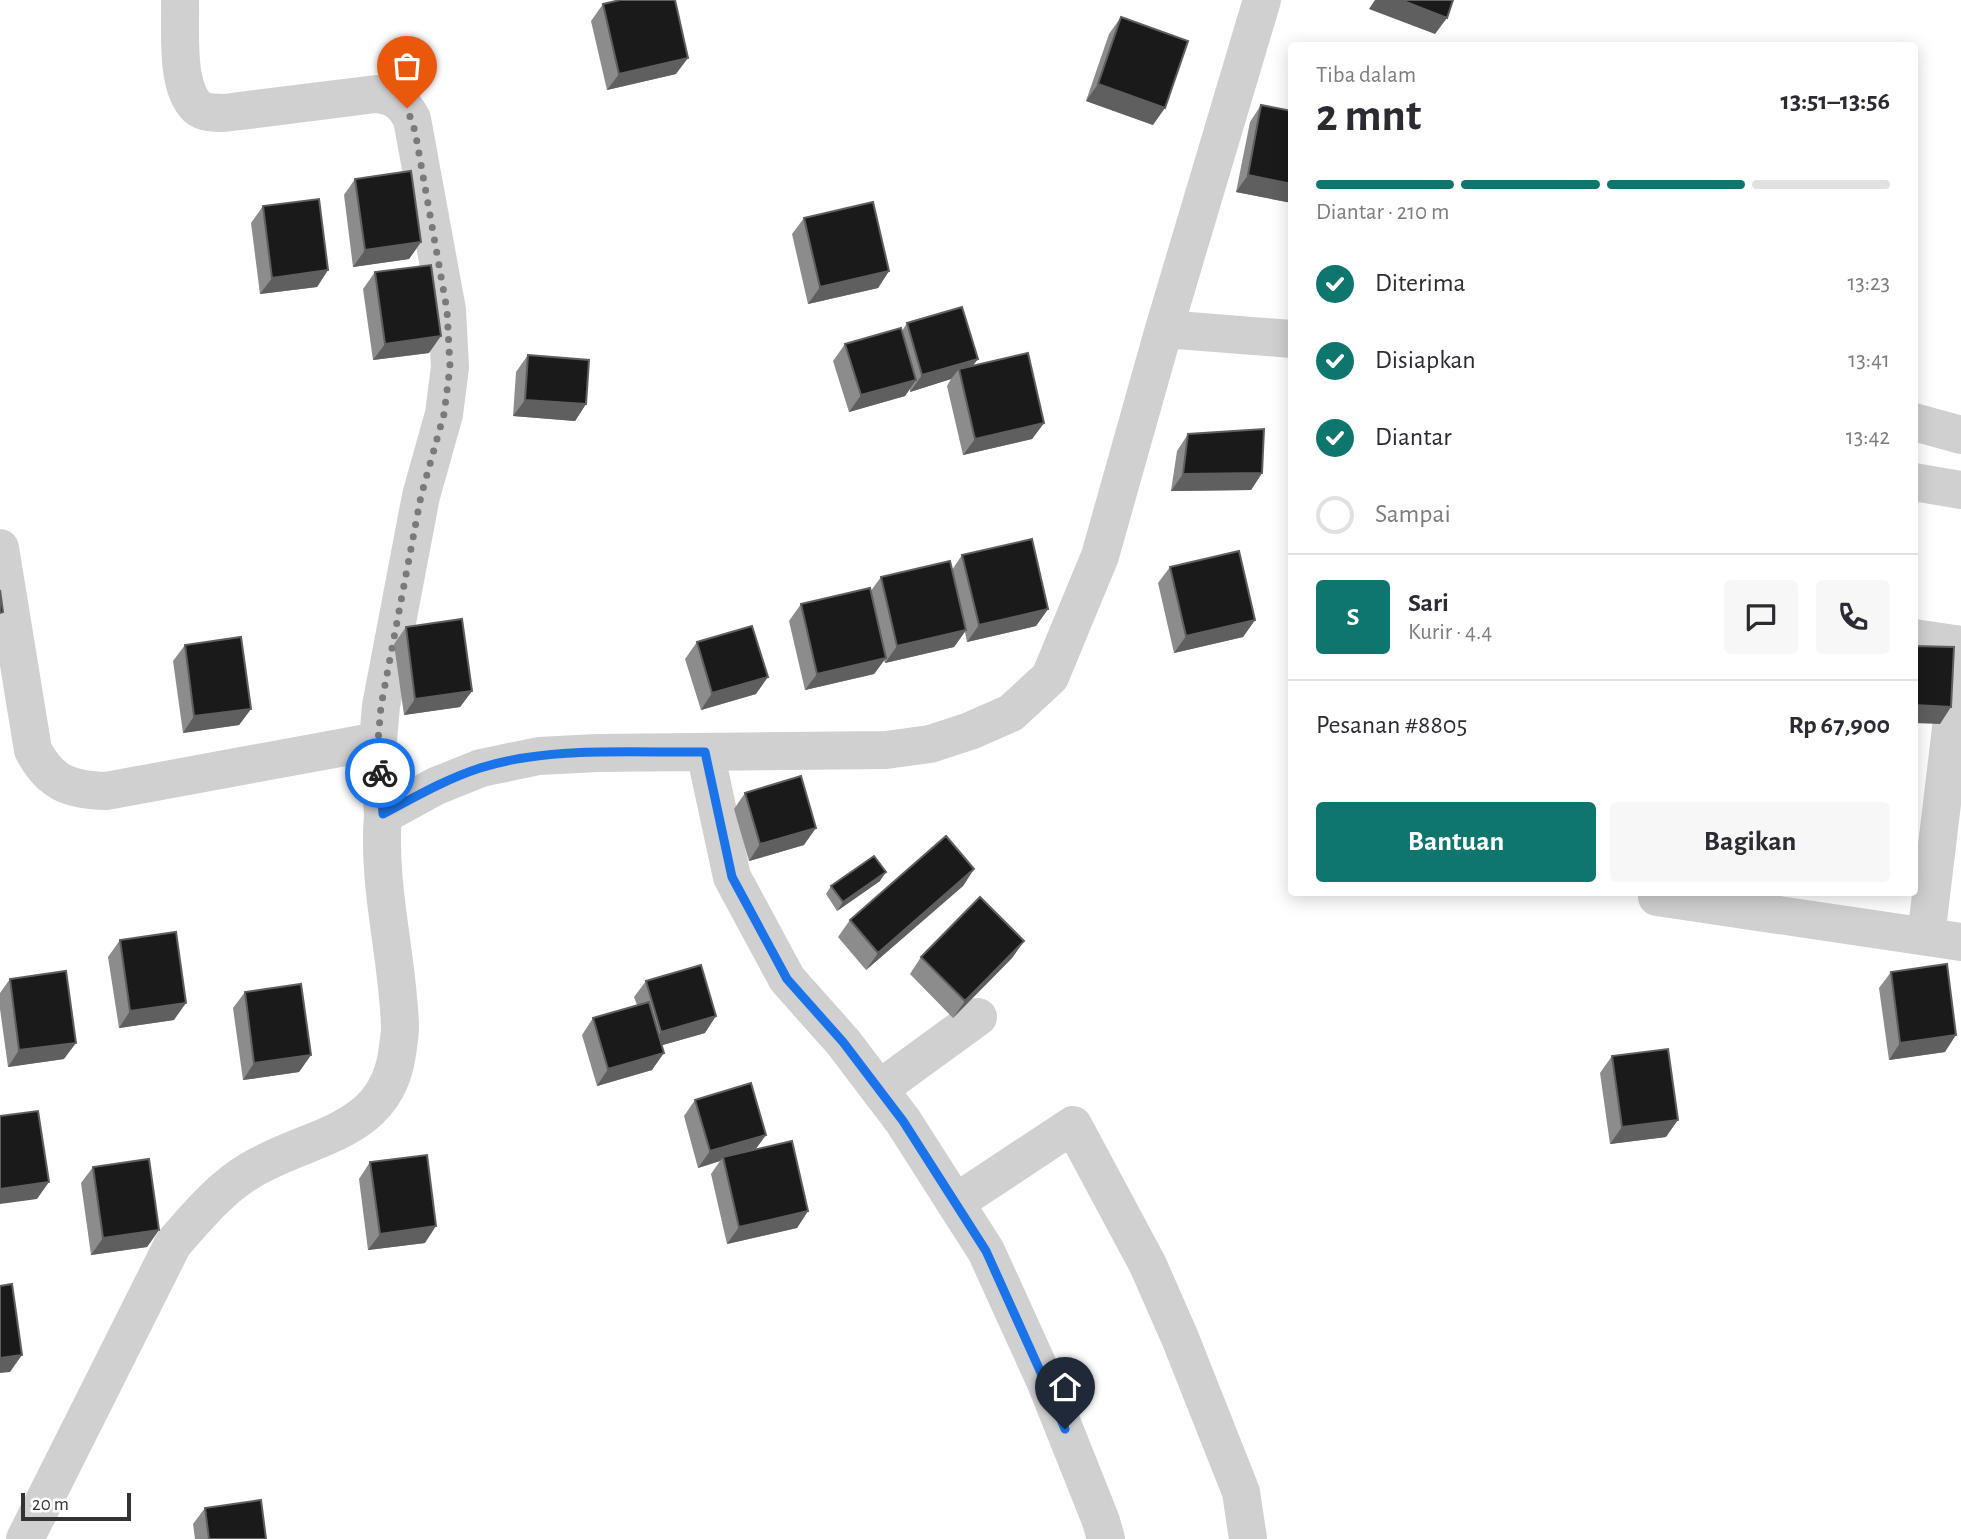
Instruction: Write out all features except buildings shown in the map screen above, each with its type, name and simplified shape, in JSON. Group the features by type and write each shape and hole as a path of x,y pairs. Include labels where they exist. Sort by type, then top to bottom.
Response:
{"street":[{"path":"25,1539 173,1244 209,1204 249,1171 354,1123 377,1105 394,1074 400,1030 380,847 383,814 378,741 381,706 400,597 421,496 444,414 450,367 447,310 412,119 407,108 398,100 389,95 376,94 224,113 209,113 198,108 182,77 180,0"},
{"path":"383,814 436,786 481,768 539,756 886,750 930,744 970,731 1011,713 1050,677 1100,556 1262,0"},
{"path":"1164,329 1288,338"},
{"path":"1918,423 1961,436"},
{"path":"1918,483 1961,489"},
{"path":"0,548 33,750 42,768 61,783 82,791 106,792 378,741"},
{"path":"1657,896 1792,904 1943,939 1961,645 1918,639"},
{"path":"705,752 732,877 787,979 843,1042 903,1121 986,1251 1046,1384 1106,1539"},
{"path":"879,1089 978,1017"},
{"path":"955,1202 1073,1125 1148,1265 1180,1338 1241,1492 1248,1539"}],"way so far":[{"path":"380,773 378,741 381,706 421,496 444,414 450,367 447,310 441,273 415,131 407,108"}],"route":[{"path":"380,773 383,814 436,786 481,768 539,756 705,752 732,877 787,979 843,1042 903,1121 986,1251 1065,1429"}]}
